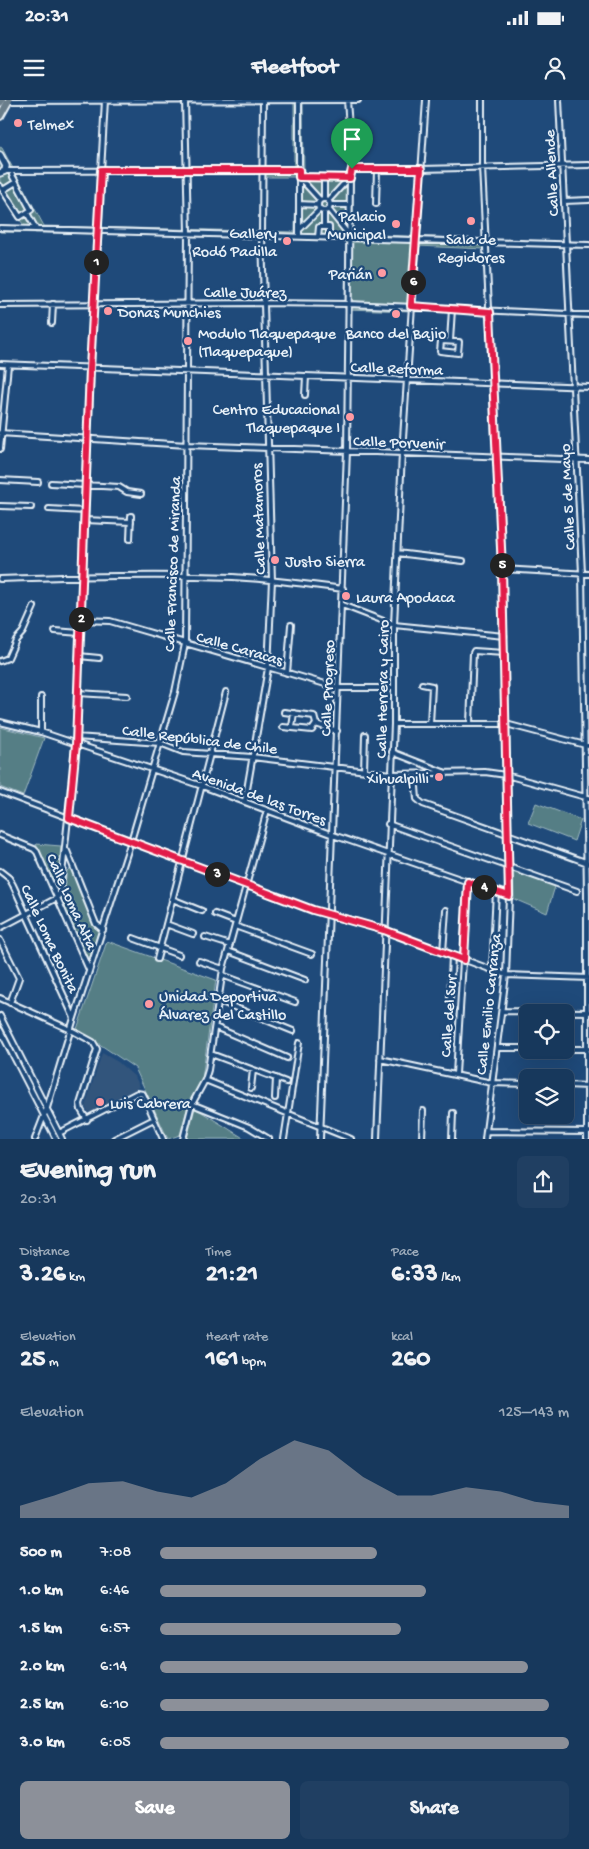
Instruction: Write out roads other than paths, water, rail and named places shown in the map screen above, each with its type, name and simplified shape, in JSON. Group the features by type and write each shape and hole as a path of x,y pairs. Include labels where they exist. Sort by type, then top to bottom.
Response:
{"main road":[{"path":"0,116 5,101"},
{"path":"0,155 6,164 2,172"}],"street":[{"name":"Calle Francisco de Miranda","path":"35,1139 48,1108 74,1018 131,841 175,692 185,644 188,233 185,100"},
{"name":"Calle Matamoros","path":"245,801 268,668 272,580 262,235 263,100"},
{"path":"298,236 299,100"},
{"name":"Calle Progreso","path":"320,1139 347,451 349,205 352,169 347,100"},
{"path":"5,101 358,100"},
{"name":"Calle Herrera y Cairo","path":"377,1139 388,824 394,724 394,625 402,453 426,100"},
{"name":"Calle Emilio Carranza","path":"482,100 485,243 494,384 502,569 509,867 506,975 485,1139"},
{"name":"Calle Allende","path":"559,100 566,244"},
{"path":"0,928 57,898 60,893 66,849 76,744 90,369 105,101"},
{"path":"352,169 589,165"},
{"path":"376,204 377,169"},
{"path":"2,172 299,170"},
{"path":"12,175 16,182 31,210 20,217 1,188 16,182"},
{"path":"299,177 350,178"},
{"path":"299,177 324,202 324,210 349,236"},
{"path":"324,177 324,227"},
{"path":"324,202 350,178"},
{"path":"564,201 589,200"},
{"path":"299,204 324,202 349,205"},
{"path":"298,230 324,210"},
{"path":"26,213 36,229"},
{"path":"318,237 319,227 329,227 329,237"},
{"path":"0,228 318,237 349,236 485,243 589,245"},
{"name":"Calle 5 de Mayo","path":"566,244 582,573 587,746 588,1139"},
{"path":"52,323 53,304"},
{"name":"Calle Juárez","path":"0,305 349,304 411,306 490,312 589,315"},
{"path":"450,341 452,309"},
{"path":"441,341 450,341 459,342 458,353 440,351 441,341"},
{"name":"Calle Reforma","path":"0,364 589,387"},
{"path":"0,449 8,365"},
{"path":"306,376 306,395"},
{"name":"Calle Porvenir","path":"1,433 187,445 589,460"},
{"path":"0,480 38,482"},
{"path":"51,483 119,488 127,492 141,494"},
{"path":"0,506 31,507"},
{"path":"49,510 85,511"},
{"path":"130,516 130,539"},
{"path":"85,520 130,522"},
{"path":"398,553 463,561"},
{"path":"502,569 589,574"},
{"path":"0,580 83,576 186,576 272,580 342,589"},
{"path":"342,605 394,625 504,636"},
{"path":"0,661 8,658 16,640 23,632 34,607"},
{"name":"Calle Caracas","path":"81,620 110,622 339,688 394,688"},
{"path":"287,673 291,625"},
{"path":"55,631 80,634"},
{"path":"470,723 472,653 475,651 504,653"},
{"path":"79,656 99,658"},
{"path":"422,684 432,686 430,724"},
{"path":"584,688 589,688"},
{"path":"156,958 226,692"},
{"path":"78,694 127,696"},
{"path":"41,697 41,732"},
{"path":"284,712 314,716 316,724 312,730 284,727"},
{"path":"292,727 294,713"},
{"name":"Avenida de las Torres","path":"0,722 41,732 202,786 333,835 509,896"},
{"path":"316,724 337,731"},
{"path":"394,724 506,724 587,746"},
{"path":"364,771 365,735"},
{"name":"Calle República de Chile","path":"76,737 160,743 182,752 209,752 391,774 485,772 506,775 587,798"},
{"path":"392,752 447,773"},
{"path":"415,774 417,798 422,804 588,863"},
{"path":"0,792 329,915 384,930 506,975 588,978"},
{"path":"182,1139 192,1104 205,1080 211,1054 223,969 267,810"},
{"path":"388,824 578,891"},
{"name":"Calle Loma Alta","path":"0,835 36,850 90,971"},
{"path":"66,849 96,924 103,930"},
{"name":"Calle Loma Bonita","path":"0,872 11,882 74,1018"},
{"name":"Calle del Sur","path":"456,1074 468,882"},
{"path":"492,970 496,891"},
{"path":"172,899 202,911"},
{"path":"443,952 446,910"},
{"path":"216,914 236,924 312,954"},
{"path":"166,924 194,934"},
{"path":"205,937 230,945"},
{"path":"133,938 179,954"},
{"path":"0,940 19,978 10,1003"},
{"path":"228,951 305,980"},
{"path":"450,998 452,956"},
{"path":"200,961 223,969"},
{"path":"222,975 295,1002"},
{"path":"0,998 71,1030 96,1045 97,1049 80,1106 87,1120"},
{"path":"219,1001 292,1031"},
{"path":"502,1011 588,1012"},
{"path":"0,1016 62,1139"},
{"path":"215,1027 287,1058"},
{"path":"0,1030 56,1139"},
{"path":"284,1139 298,1043"},
{"path":"497,1048 519,1048"},
{"path":"574,1049 588,1049"},
{"path":"211,1054 286,1082"},
{"path":"380,1059 492,1083 519,1084"},
{"path":"251,1088 253,1070"},
{"path":"275,1098 276,1078"},
{"path":"205,1080 351,1139"},
{"path":"574,1085 588,1086"},
{"path":"59,1133 140,1093 144,1094 163,1139"},
{"path":"192,1104 249,1127 269,1139"},
{"path":"422,1139 423,1111"},
{"path":"452,1139 453,1113"},
{"path":"114,1139 154,1119"},
{"path":"486,1131 588,1132"}],"place":[{"name":"Telmex","path":"18,123"},
{"name":"Sala de Regidores","path":"471,221"},
{"name":"Palacio Municipal","path":"396,224"},
{"name":"Gallery Rodó Padilla","path":"287,241"},
{"name":"Parián","path":"382,273"},
{"name":"Donas Munchies","path":"108,311"},
{"name":"Banco del Bajio","path":"396,314"},
{"name":"Modulo Tlaquepaque (Tlaquepaque)","path":"188,341"},
{"name":"Centro Educacional Tlaquepaque I","path":"350,417"},
{"name":"Justo Sierra","path":"275,560"},
{"name":"Laura Apodaca","path":"346,596"},
{"name":"Xihualpilli","path":"439,777"},
{"name":"Unidad Deportiva Álvarez del Castillo","path":"149,1004"},
{"name":"Luis Cabrera","path":"100,1102"}]}
